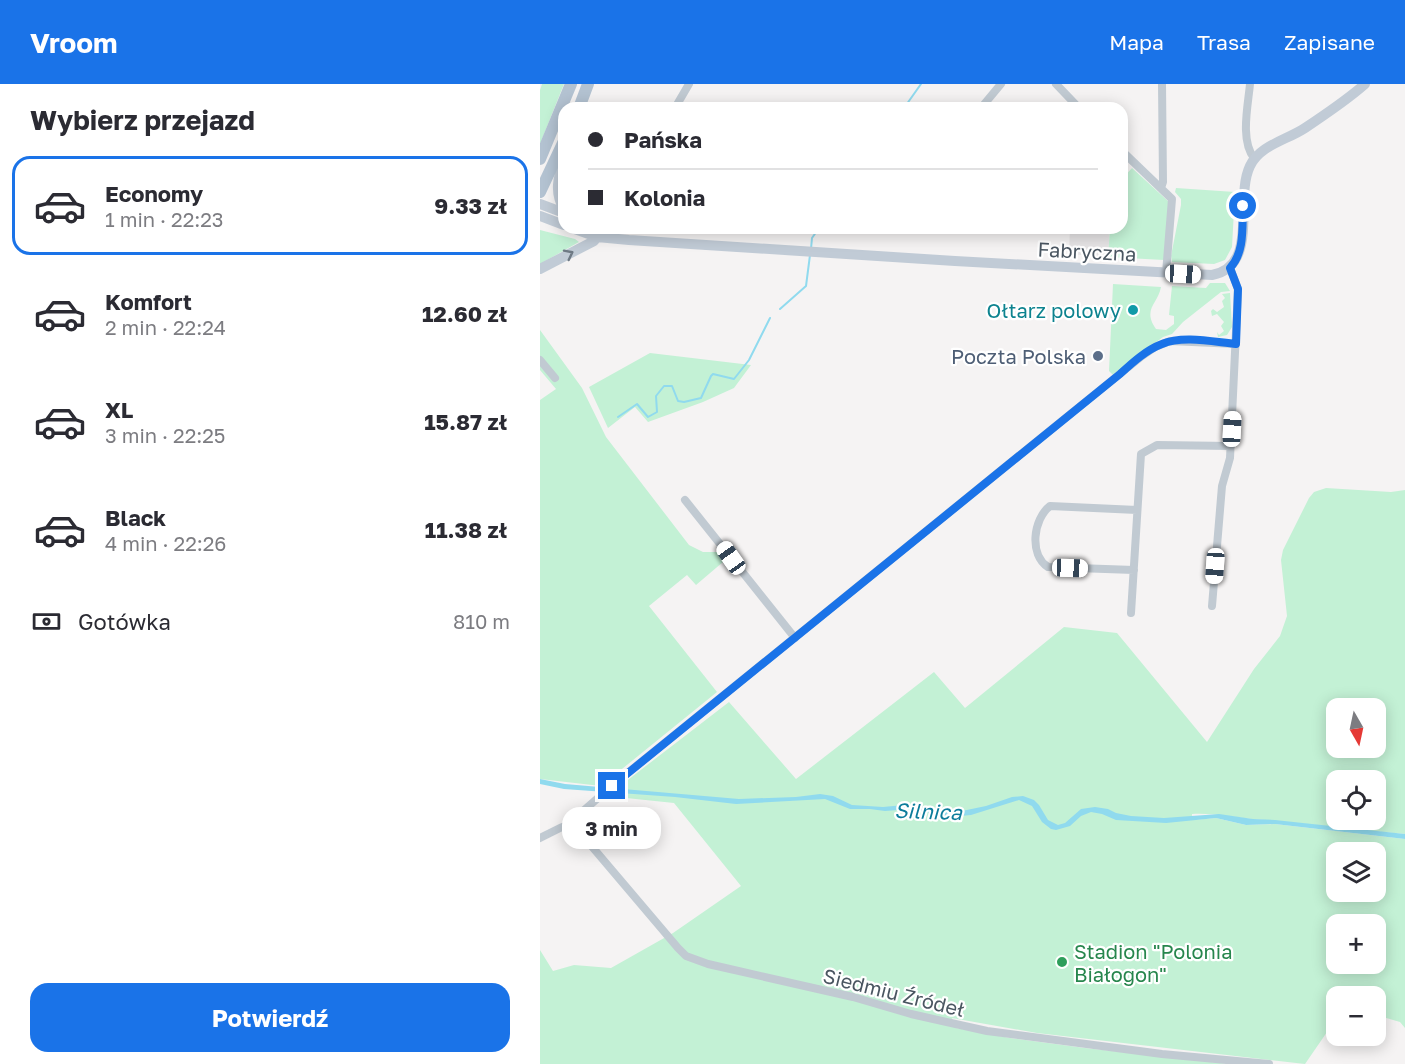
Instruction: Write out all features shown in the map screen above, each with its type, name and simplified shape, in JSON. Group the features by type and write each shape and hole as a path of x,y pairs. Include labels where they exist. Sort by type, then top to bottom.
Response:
{"main road":[{"path":"564,102 571,84"},
{"path":"581,102 588,84"},
{"path":"1230,268 1240,251 1246,177 1254,158 1265,149 1306,127 1365,84"},
{"path":"540,159 558,115"},
{"path":"540,192 558,154"},
{"path":"540,204 558,209"},
{"path":"540,216 558,223"},
{"path":"540,269 594,241 599,234"},
{"name":"Fabryczna","path":"608,234 618,238 801,251 1166,273 1212,275 1230,268"}],"street":[{"path":"678,102 689,84"},
{"path":"986,102 1001,84"},
{"path":"1056,84 1073,102"},
{"path":"1161,188 1163,183 1162,84"},
{"path":"1250,84 1247,140 1254,158"},
{"path":"1128,157 1170,195 1173,203 1166,273"},
{"path":"1212,606 1222,486 1231,446 1238,289 1230,268"},
{"path":"540,838 562,827 577,823 582,812 612,786 1155,347 1170,341 1182,340 1236,344"},
{"path":"540,360 555,378"},
{"path":"1131,613 1141,454 1157,445 1231,446"},
{"path":"686,500 795,638"},
{"path":"1134,570 1048,567 1041,562 1036,552 1038,523 1042,512 1050,506 1137,510"},
{"name":"Siedmiu Źródeł","path":"577,823 583,836 678,948 686,956 708,964 987,1031 1162,1054 1269,1064"}],"shaded area":[{"path":"1070,234 1110,234 1108,257 1069,254"}],"green space":[{"path":"542,84 564,84 540,144 540,90"},
{"path":"1132,168 1169,202 1164,260 1108,257 1110,234 1128,234 1128,172"},
{"path":"1176,188 1235,192 1232,247 1225,260 1214,264 1172,262 1171,256 1181,205 1181,199 1175,192"},
{"path":"540,230 575,239 579,242 540,264"},
{"path":"1210,283 1225,283 1230,291 1221,292 1183,322 1172,334 1163,337 1113,375 1109,371 1113,284 1161,287 1150,316 1156,329 1166,330 1174,324 1174,316 1169,315 1172,286 1206,288"},
{"path":"1230,293 1232,327 1227,335 1218,337 1217,332 1219,335 1224,331 1221,326 1224,322 1217,314 1212,316 1211,311 1213,309 1217,312 1224,307 1222,301 1225,298 1222,294"},
{"path":"540,330 582,388 606,437 689,545 703,552 723,552 725,557 723,562 696,585 687,575 649,606 717,692 601,786 540,779 540,400 556,389 540,370"},
{"path":"650,353 751,365 734,388 703,402 648,422 635,407 608,428 589,387"},
{"path":"1326,488 1391,492 1405,490 1405,834 1364,830 1386,830 1386,770 1326,770 1326,826 1208,814 1192,814 1192,820 1216,818 1246,825 1275,824 1405,839 1405,1028 1400,1022 1386,1018 1386,986 1326,986 1326,1034 1305,1064 1037,1033 952,1018 956,1028 1010,1038 1229,1064 540,1064 540,950 553,971 574,965 611,968 673,933 741,886 674,803 607,796 729,702 796,779 934,672 965,708 1064,627 1117,633 1207,742 1254,669 1280,636 1287,616 1281,560 1283,550 1314,492"}],"water":[{"name":"Silnica","path":"540,779 565,784 739,799 820,794 833,796 852,805 883,807 904,805 957,812 1023,796 1034,800 1048,820 1058,825 1065,823 1081,809 1095,807 1131,816 1164,818 1219,814 1326,825 1326,830 1275,824 1246,825 1216,818 1166,823 1116,820 1091,812 1081,816 1070,826 1056,830 1042,822 1032,806 1019,800 971,815 950,817 911,809 885,811 850,809 825,799 736,804 564,789 540,784"},
{"path":"1327,830 1368,830 1405,834 1405,839"}],"waterway":[{"path":"908,102 921,84"},
{"path":"811,249 815,234"},
{"path":"780,309 806,286 810,255"},
{"path":"618,417 637,404 648,417 657,412 656,396 664,386 672,386 678,401 684,402 701,398 713,374 734,379 749,360 770,318"}],"place":[{"name":"Ołtarz polowy","path":"1133,310"},
{"name":"Poczta Polska","path":"1098,356"},
{"name":"Stadion \"Polonia Białogon\"","path":"1062,962"}],"route":[{"path":"612,786 1155,347 1170,341 1182,340 1236,344 1238,289 1230,268 1240,251 1243,206"}]}
